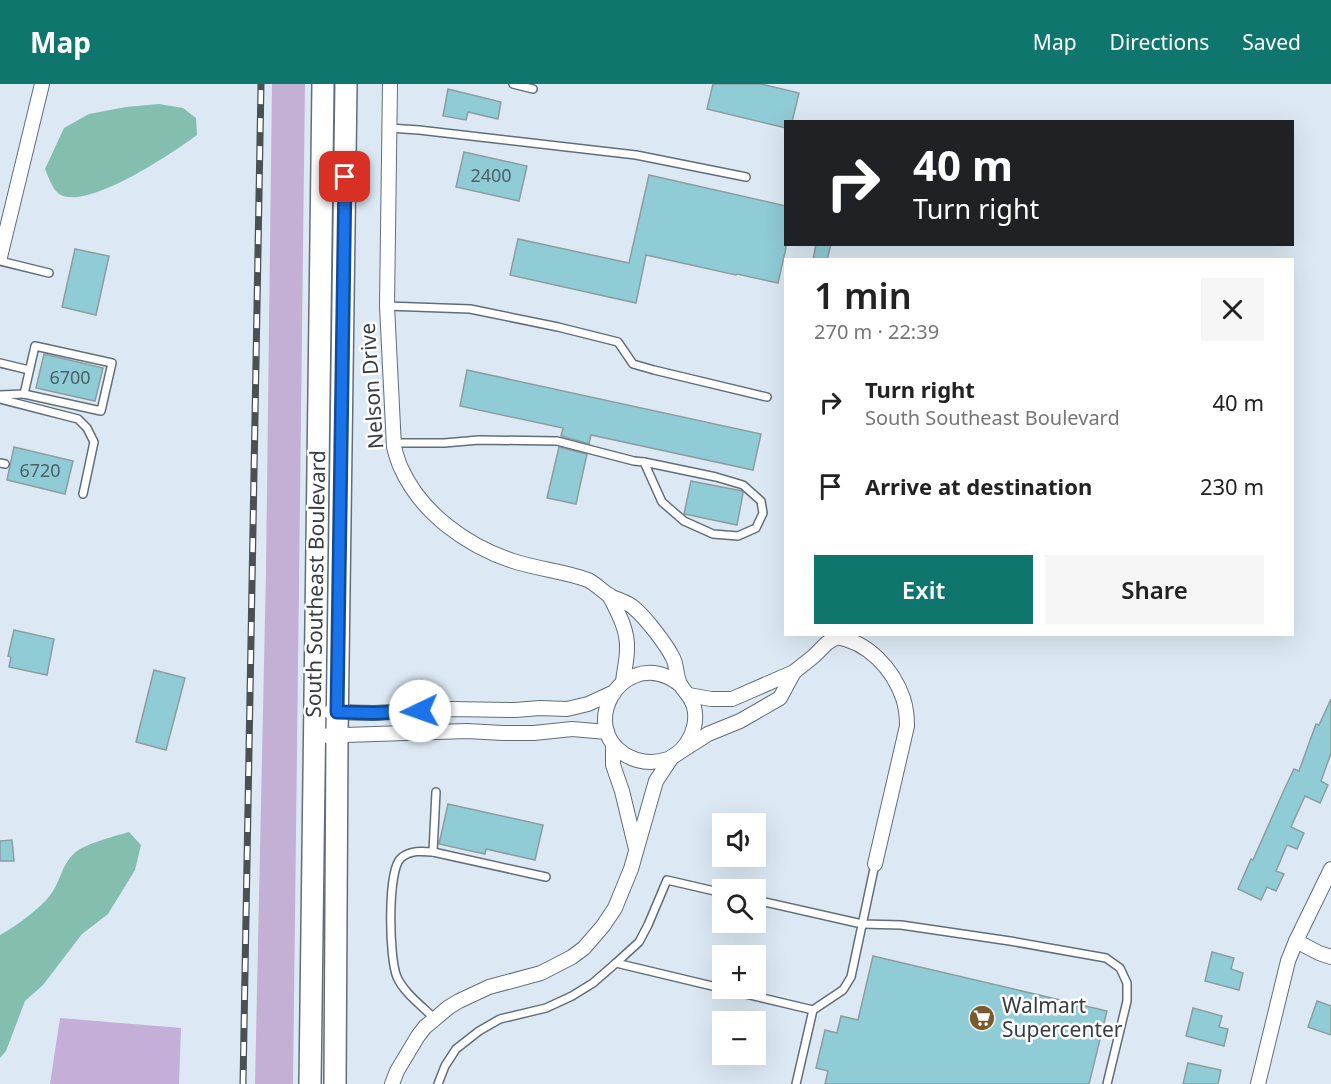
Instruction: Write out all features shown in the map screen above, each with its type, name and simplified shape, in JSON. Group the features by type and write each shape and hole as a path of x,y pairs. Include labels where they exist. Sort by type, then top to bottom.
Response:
{"main road":[{"name":"South Southeast Boulevard","path":"310,1084 323,84"},
{"name":"South Southeast Boulevard","path":"335,1084 337,712 346,84"}],"street":[{"path":"0,259 42,84"},
{"name":"Nelson Drive","path":"390,84 387,306 393,443 401,469 415,492 432,513 454,533 512,561 590,581 609,595 633,606 674,659 684,689"},
{"path":"609,595 620,615 627,647 623,682"},
{"path":"314,712 567,709 588,704 612,693 623,682 636,675 651,673 666,676 684,689 711,699 732,699 794,672 837,636 849,639 880,660 894,680 907,714 907,726 875,864"},
{"path":"314,736 467,731 503,734 572,729 610,738 622,753 634,760 660,762 708,734 740,721 780,698 794,672"},
{"path":"392,1084 411,1047 434,1018 473,994 489,987 529,978 564,961 584,948 603,926 615,908 632,869 656,781 672,757 683,748 691,736 695,722 694,708 684,689"},
{"path":"612,693 605,718 613,765 622,791 636,850"},
{"path":"1258,1084 1286,971 1296,941 1331,868"},
{"path":"1296,941 1331,957"}],"lane":[{"path":"513,84 533,89"},
{"path":"389,128 636,155 746,177"},
{"path":"0,259 49,273"},
{"path":"387,306 470,309 598,337 618,342 633,364 767,397"},
{"path":"0,397 24,394 101,411 112,363 35,346 24,394"},
{"path":"0,363 29,370"},
{"path":"0,397 78,419 87,428 94,442 83,494"},
{"path":"393,443 479,440 557,441 716,477 743,485 760,501 763,513 756,528 738,536 713,534 684,521 662,502 644,462"},
{"path":"433,852 436,792"},
{"path":"434,1018 398,980 394,968 390,934 394,872 400,858 409,853 433,852 546,877"},
{"path":"796,1084 813,1010 843,990 851,977 875,864"},
{"path":"438,1084 445,1066 456,1049 479,1031 500,1019 546,1008 572,996 593,983 616,963 639,942 667,880 712,890"},
{"path":"766,902 862,924 901,925 1106,958 1120,968 1127,983 1127,1001 1107,1084"},
{"path":"616,963 813,1010"}],"shaded area":[{"path":"272,84 305,84 293,1084 255,1084 266,571"},
{"path":"159,104 183,108 196,118 197,135 150,166 107,188 87,195 70,197 56,191 45,169 64,128 89,114"},
{"path":"129,832 141,845 135,870 108,914 82,934 43,985 25,1001 6,1051 0,1058 0,935 27,917 47,899 68,861 77,851"},
{"path":"60,1018 181,1028 179,1084 50,1084"}],"building":[{"path":"713,84 761,84 799,93 792,120 784,120 784,128 707,109"},
{"path":"448,89 501,102 498,119 468,112 466,120 443,116"},
{"path":"464,152 527,166 519,201 456,187"},
{"path":"649,175 784,206 784,246 786,248 778,283 646,255 636,303 510,275 518,239 629,263"},
{"path":"816,246 830,246 828,258 813,258"},
{"path":"75,249 109,256 96,315 62,307"},
{"path":"44,354 103,368 95,401 36,388"},
{"path":"467,370 761,434 753,470 591,435 589,444 561,436 563,428 460,406"},
{"path":"14,447 73,461 65,494 7,480"},
{"path":"559,447 587,454 576,504 547,498"},
{"path":"691,481 742,491 737,525 684,514"},
{"path":"14,630 54,639 47,675 9,667 11,657 8,656"},
{"path":"154,670 185,678 166,750 136,742"},
{"path":"1331,699 1331,753 1321,781 1328,785 1320,803 1305,796 1291,827 1304,833 1297,849 1287,845 1276,871 1284,874 1276,891 1267,887 1261,900 1238,889 1294,769 1299,771 1316,724 1319,725"},
{"path":"448,804 543,825 535,860 486,849 485,854 439,844"},
{"path":"12,840 14,861 0,861 0,841"},
{"path":"1212,952 1234,958 1231,969 1243,973 1239,990 1205,981"},
{"name":"Walmart Supercenter","path":"873,956 1107,1011 1089,1084 825,1084 828,1071 816,1068 825,1030 837,1033 841,1016 858,1020"},
{"path":"1317,1001 1331,1006 1331,1035 1308,1027"},
{"path":"1193,1008 1222,1016 1219,1027 1228,1029 1224,1046 1186,1036"},
{"path":"1188,1063 1221,1070 1218,1084 1183,1084"}],"railway":[{"path":"243,1084 261,84"}],"place":[{"name":"Walmart Supercenter","path":"982,1018"}],"route":[{"path":"345,177 337,712 420,711"}]}
